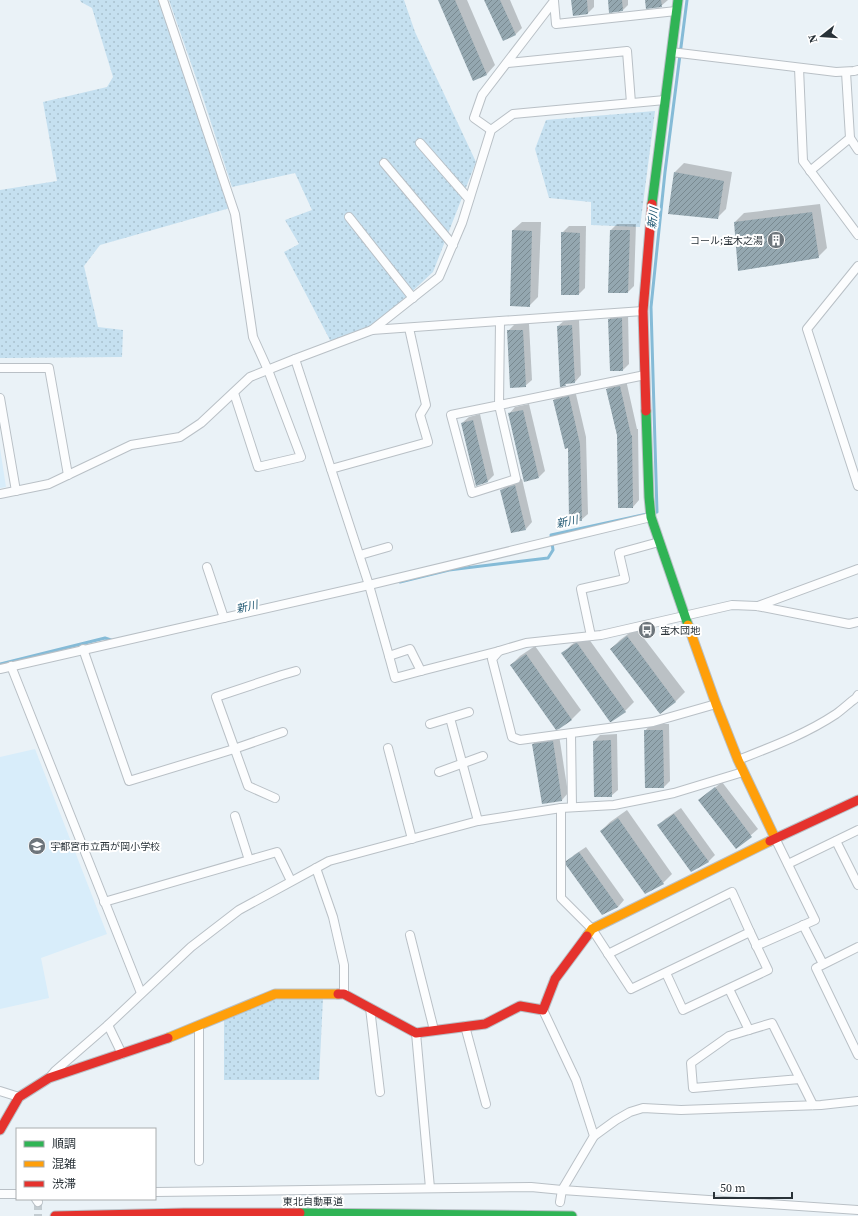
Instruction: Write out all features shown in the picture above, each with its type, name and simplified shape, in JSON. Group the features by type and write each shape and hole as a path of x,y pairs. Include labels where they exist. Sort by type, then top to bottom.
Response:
{"main road":[{"path":"678,0 650,224 643,311 649,497 651,517 716,704 743,772 775,838"},
{"path":"0,1130 19,1097 49,1078 169,1038 275,994 344,994 416,1033 485,1024 520,1006 543,1010 555,979 592,929 775,838 858,800"},
{"name":"東北自動車道","path":"55,1216 239,1212 572,1216"}],"street":[{"path":"162,0 235,214 253,337 268,370 301,457 258,467 234,393"},
{"path":"491,130 474,118 482,95 554,1 556,24 676,11"},
{"path":"508,63 626,51 631,103"},
{"path":"671,52 836,72 857,72"},
{"path":"799,68 803,161 858,235"},
{"path":"846,72 850,138 858,150"},
{"path":"0,494 49,484 131,445 180,437 201,423 250,377 372,330 439,277 462,223 491,130 513,114 665,100"},
{"path":"810,171 850,138"},
{"path":"420,143 469,199"},
{"path":"384,163 453,245"},
{"path":"349,217 413,298"},
{"path":"858,266 807,329 856,475 858,486"},
{"path":"372,330 643,311"},
{"path":"500,321 499,405 516,479 472,493 451,415 499,405 645,375"},
{"path":"331,469 428,442 420,415 426,405 409,328"},
{"path":"295,359 360,555 394,678 526,643 601,635 732,606 757,606 849,624 858,622"},
{"path":"0,368 49,368 68,475"},
{"path":"0,398 16,491"},
{"path":"0,669 369,585 651,517"},
{"path":"591,636 581,589 625,579 619,553 659,542"},
{"path":"360,555 388,547"},
{"path":"207,567 224,618"},
{"path":"757,606 858,569"},
{"path":"83,649 129,781 234,749 283,732"},
{"path":"389,656 410,649 421,671"},
{"path":"499,651 492,659 512,737 520,740 653,722 716,704"},
{"path":"11,666 141,993"},
{"path":"275,798 248,786 216,697 296,671"},
{"path":"738,760 782,743 806,731 836,714 858,695"},
{"path":"430,724 469,712"},
{"path":"450,718 478,821"},
{"path":"571,734 572,807"},
{"path":"388,748 412,839"},
{"path":"439,772 483,756"},
{"path":"49,1078 55,1070 108,1025 191,947 239,910 329,860 478,821 561,808 614,805 674,793 743,772"},
{"path":"561,808 561,898 592,929 631,989 750,932"},
{"path":"235,816 249,860"},
{"path":"788,864 858,830"},
{"path":"756,946 815,920 775,838"},
{"path":"836,841 858,885"},
{"path":"104,902 277,852 291,881"},
{"path":"316,868 333,917 344,965 344,994"},
{"path":"608,954 732,892 768,970 683,1010 666,973"},
{"path":"803,925 824,964"},
{"path":"410,935 434,1030"},
{"path":"858,947 816,968 858,1055"},
{"path":"729,989 749,1030"},
{"path":"370,1008 380,1092"},
{"path":"543,1010 576,1080 594,1136"},
{"path":"800,1079 693,1088 691,1063 729,1036 772,1024 800,1079 813,1105"},
{"path":"108,1025 122,1054"},
{"path":"199,1026 199,1161"},
{"path":"465,1026 486,1104"},
{"path":"416,1033 430,1188"},
{"path":"0,1091 19,1097"},
{"path":"560,1202 562,1190 594,1136 630,1112 643,1108 682,1110 813,1105 858,1101"},
{"path":"156,1192 531,1186 562,1190 858,1210"},
{"path":"0,1194 16,1194"}],"shaded area":[{"path":"80,0 160,0 230,208 100,245 84,266 98,327 123,330 122,357 0,358 0,190 57,181 43,102 107,87 113,77 92,8"},
{"path":"169,0 404,0 415,32 476,162 433,272 375,326 331,342 284,252 299,244 285,220 312,210 295,173 232,187"},
{"path":"655,111 640,227 591,225 591,202 549,198 535,149 546,120"},
{"path":"0,448 6,487 0,488"},
{"name":"宇都宮市立西が岡小学校","path":"35,749 107,934 41,958 49,998 0,1009 0,757"},
{"path":"273,998 323,998 319,1080 224,1080 224,1018"}],"building":[{"path":"438,0 455,0 487,75 473,81"},
{"path":"484,0 500,0 516,35 503,41"},
{"path":"571,0 587,0 588,14 573,16"},
{"path":"608,0 622,0 623,11 609,13"},
{"path":"645,0 661,0 662,7 646,9"},
{"path":"674,172 724,181 718,219 668,214"},
{"name":"コール;宝木之湯","path":"812,212 819,258 738,271 734,222"},
{"path":"512,230 532,231 530,307 510,306"},
{"path":"610,230 630,230 628,293 608,293"},
{"path":"561,232 580,233 579,295 561,295"},
{"path":"622,318 623,371 610,371 608,319"},
{"path":"572,325 575,383 565,384 566,386 560,387 557,326"},
{"path":"507,330 523,330 526,387 510,388"},
{"path":"620,386 632,435 633,508 618,508 617,435 606,389"},
{"path":"569,396 580,444 582,521 569,521 568,448 565,449 553,400"},
{"path":"523,410 539,478 524,482 508,413"},
{"path":"473,420 488,482 476,486 461,423"},
{"path":"515,485 526,530 511,533 500,490"},
{"path":"627,636 676,702 660,714 610,649"},
{"path":"576,643 626,712 611,722 561,653"},
{"path":"526,654 572,720 559,729 556,730 510,665"},
{"path":"644,730 663,730 664,788 645,788"},
{"path":"611,740 612,797 594,797 593,741"},
{"path":"553,741 562,801 542,804 532,744"},
{"path":"715,787 752,837 736,849 698,800"},
{"path":"674,814 709,862 691,872 657,825"},
{"path":"618,818 664,884 645,894 600,831"},
{"path":"579,852 618,907 602,915 566,865 566,861"}],"waterway":[{"name":"新川","path":"652,513 657,512 651,307 665,172 687,0"},
{"name":"新川","path":"400,582 449,570 548,558 553,550 551,535 647,514"},
{"name":"新川","path":"0,664 105,638 114,641"}],"tunnel":[{"path":"38,1202 38,1216"}],"traffic: fast":[{"path":"652,204 678,0"},
{"path":"646,411 651,517 688,625"},
{"path":"300,1213 572,1216"}],"traffic: slow":[{"path":"688,625 738,760 775,838"},
{"path":"587,936 592,929 770,841"},
{"path":"168,1038 275,994 338,994"}],"traffic: jam":[{"path":"646,411 643,311 652,204"},
{"path":"770,841 858,800"},
{"path":"338,994 344,994 416,1033 485,1024 520,1006 543,1010 555,979 587,936"},
{"path":"0,1130 19,1097 49,1078 168,1038"},
{"path":"55,1216 184,1213 300,1213"}],"place":[{"name":"コール;宝木之湯","path":"776,240"},
{"name":"宝木団地","path":"647,630"},
{"name":"宇都宮市立西が岡小学校","path":"37,846"}]}
